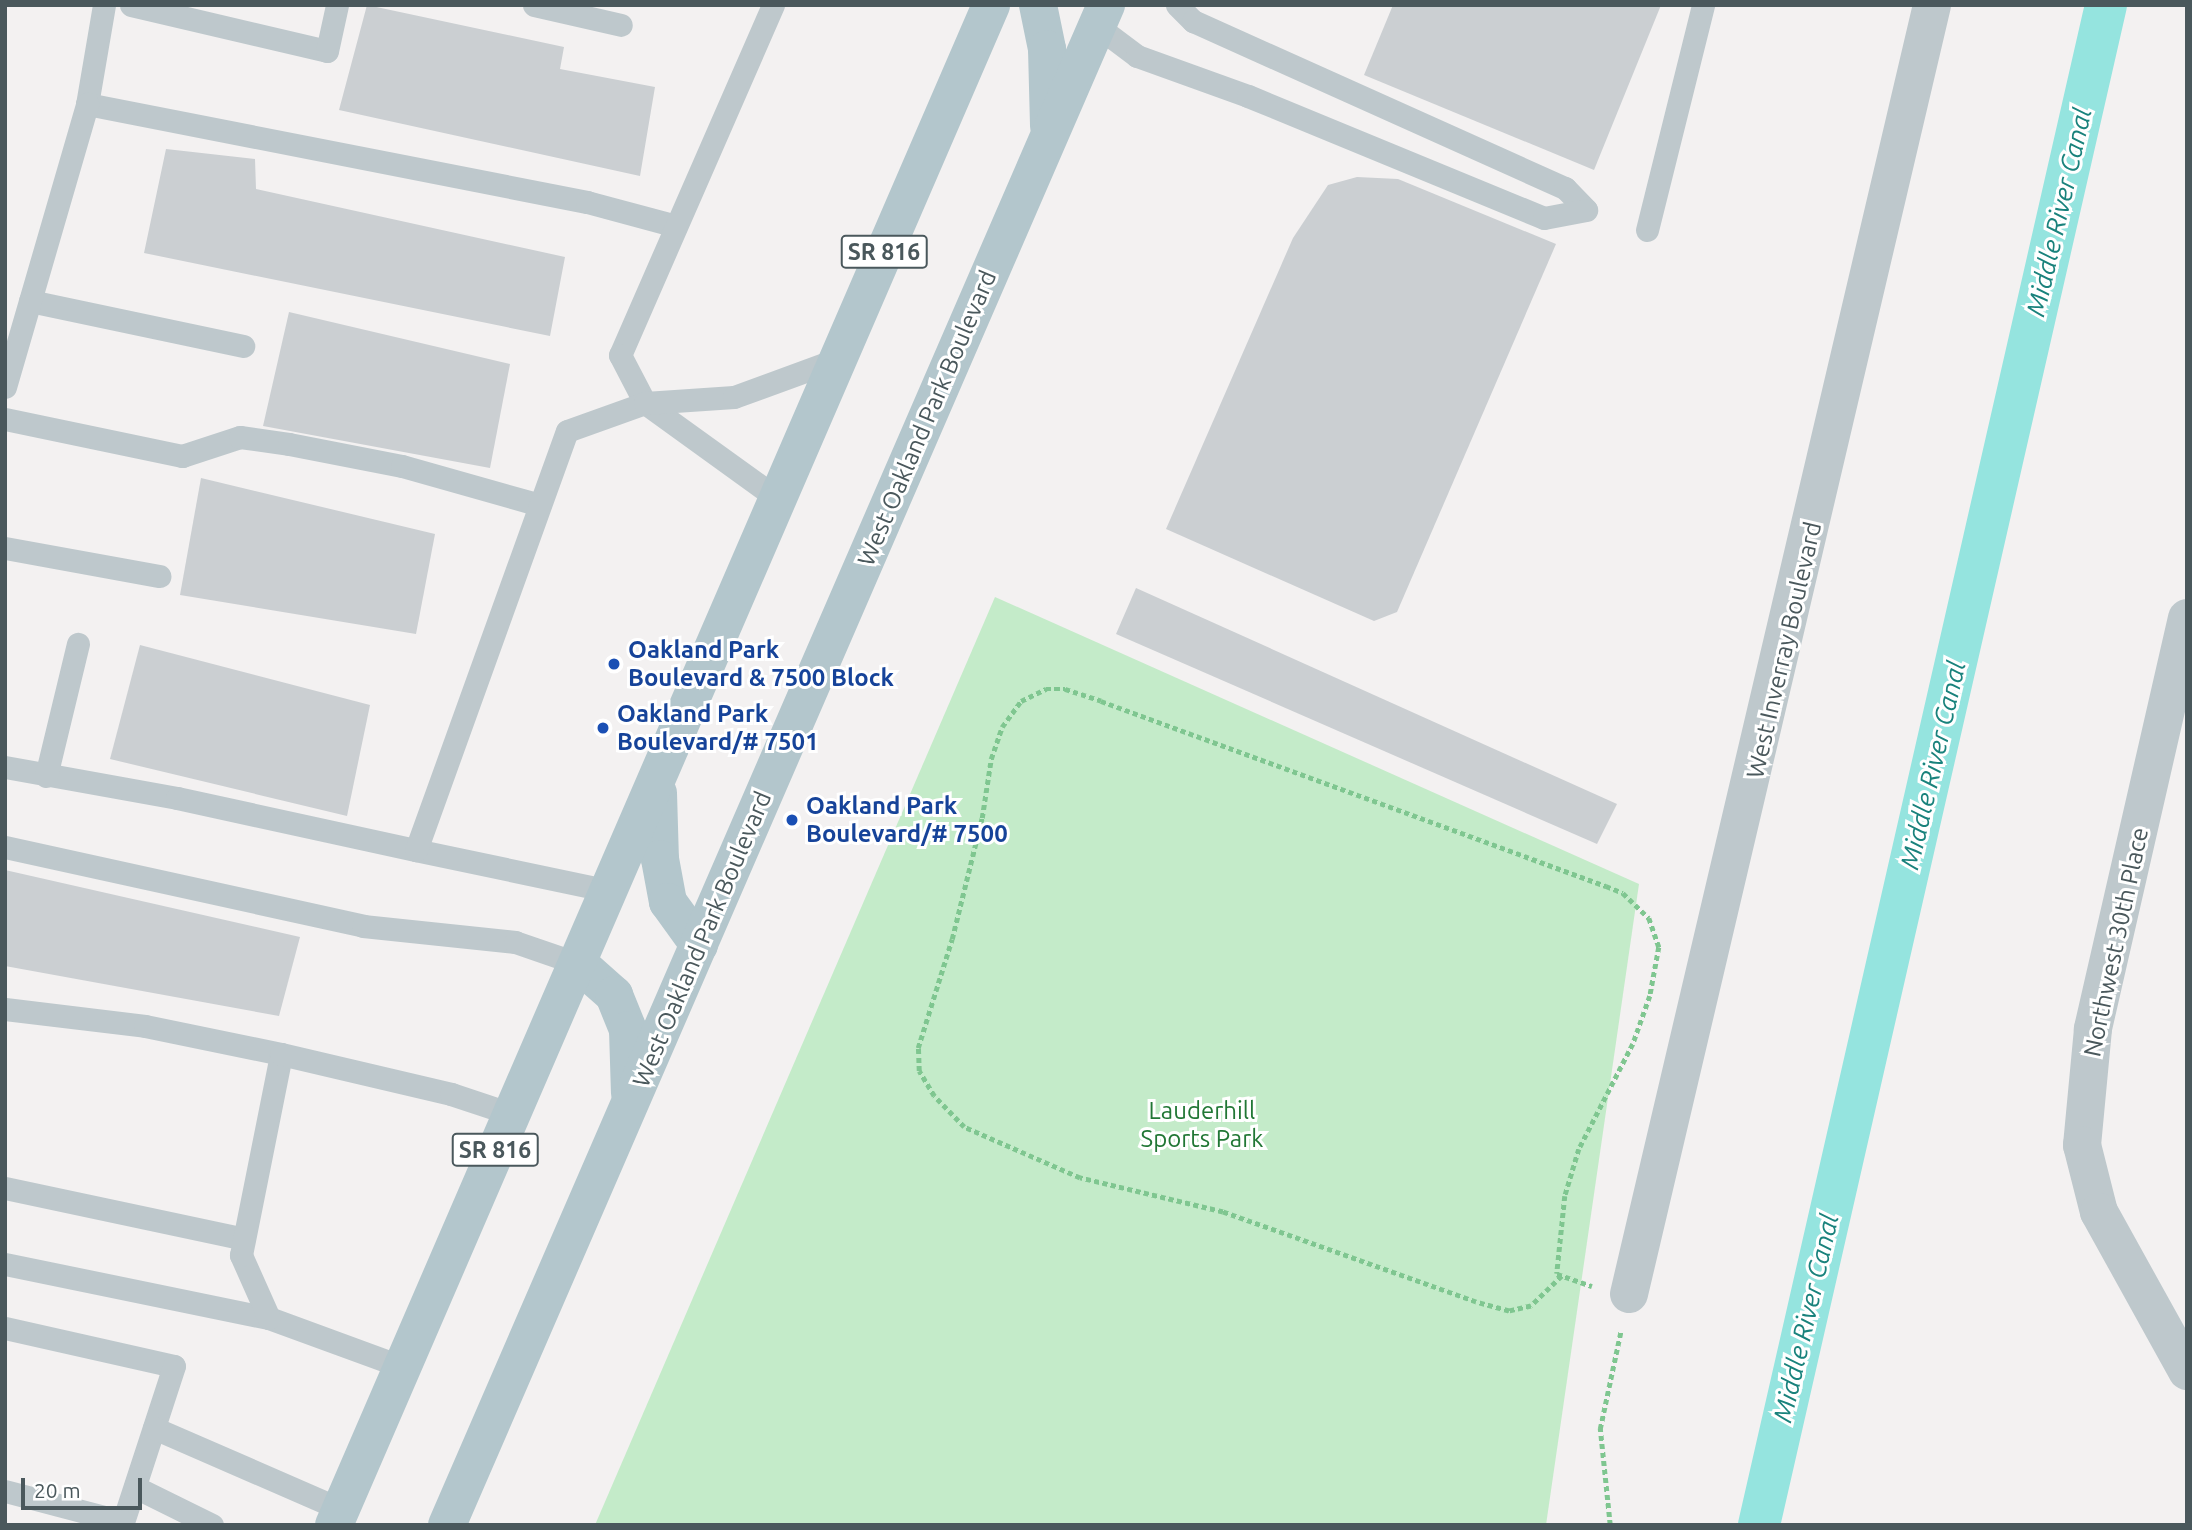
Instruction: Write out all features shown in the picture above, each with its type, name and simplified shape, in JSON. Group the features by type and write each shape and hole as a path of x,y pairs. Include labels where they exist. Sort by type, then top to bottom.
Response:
{"main road":[{"name":"SR 816","path":"337,1517 400,1366 579,964 990,5"},
{"path":"1038,5 1047,49 1050,135"},
{"name":"West Oakland Park Boulevard","path":"447,1525 1050,135 1096,12"},
{"path":"658,776 660,859 668,902 699,946"},
{"path":"579,964 614,995 628,1030 631,1102"}],"street":[{"name":"West Inverray Boulevard","path":"1629,1294 1932,5"},
{"name":"Northwest 30th Place","path":"2187,618 2094,1029 2082,1145 2099,1212 2187,1371"}],"lane":[{"path":"5,387 87,104 104,5"},
{"path":"131,5 327,51 337,5"},
{"path":"534,5 621,25"},
{"path":"773,5 620,355 645,403 778,499"},
{"path":"1096,12 1137,56 1248,96 1544,218 1586,209 1565,188 1193,21 1177,5"},
{"path":"1647,230 1703,5"},
{"path":"87,104 587,202 676,226"},
{"path":"30,301 243,346"},
{"path":"416,850 567,431 645,403 734,397 838,359"},
{"path":"5,419 182,456 240,437 289,443 402,466 540,505"},
{"path":"5,548 159,576"},
{"path":"46,776 78,644"},
{"path":"5,767 177,798 610,891"},
{"path":"5,847 363,926 515,942 579,964"},
{"path":"5,1009 145,1026 450,1094 511,1114"},
{"path":"269,1318 241,1255 281,1055"},
{"path":"5,1188 244,1239"},
{"path":"5,1264 269,1318 400,1366"},
{"path":"5,1328 174,1366 123,1523 5,1490"},
{"path":"154,1428 337,1517"},
{"path":"135,1487 212,1525"}],"path":[{"path":"1065,688 1606,886 1623,893 1649,918 1659,947 1650,996 1633,1044 1579,1149 1565,1196 1556,1252 1562,1276 1531,1306 1509,1311 1476,1303 1223,1212 1080,1178 964,1127 934,1096 919,1071 918,1048 952,939 982,818 991,759 1002,727 1021,701 1046,689 1065,688"},
{"path":"1562,1276 1629,1294 1600,1429 1610,1525"}],"green space":[{"name":"Lauderhill Sports Park","path":"995,597 1639,884 1546,1525 595,1525"}],"building":[{"path":"367,5 564,47 560,69 655,87 640,176 339,110"},
{"path":"1393,5 1661,5 1594,170 1364,75"},
{"path":"166,149 255,159 256,189 565,257 550,336 144,253"},
{"path":"1357,177 1398,179 1556,244 1397,612 1374,621 1166,529 1293,238 1328,185"},
{"path":"289,312 510,364 490,468 263,426"},
{"path":"201,478 435,534 416,634 180,595"},
{"path":"1136,588 1617,804 1597,844 1116,634"},
{"path":"140,645 370,705 347,816 110,759"},
{"path":"5,870 300,937 279,1016 5,966"}],"waterway":[{"name":"Middle River Canal","path":"1759,1525 2106,5"}],"place":[{"name":"Oakland Park Boulevard & 7500 Block","path":"614,664"},
{"name":"Oakland Park Boulevard/# 7501","path":"603,728"},
{"name":"Oakland Park Boulevard/# 7500","path":"792,820"}]}
